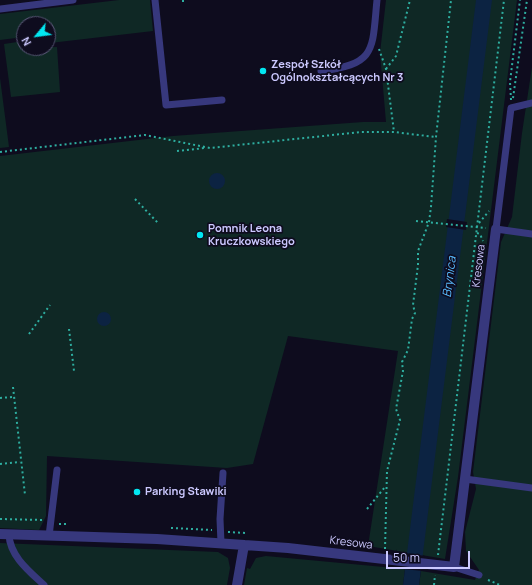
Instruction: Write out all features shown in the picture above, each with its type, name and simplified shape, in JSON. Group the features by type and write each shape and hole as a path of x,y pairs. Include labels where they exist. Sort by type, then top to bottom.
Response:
{"street":[{"name":"Kresowa","path":"5,534 157,539 244,544 454,567 496,229"},
{"path":"237,585 244,544"}],"lane":[{"path":"0,9 73,0"},
{"path":"155,0 166,105 222,100"},
{"path":"321,71 343,68 362,60 369,51 374,32 377,0"},
{"path":"532,103 511,108 496,229 532,234"},
{"path":"49,536 57,470"},
{"path":"221,543 220,519 223,473"},
{"path":"465,479 532,488"},
{"path":"5,534 20,562 44,585"},
{"path":"454,567 479,575"}],"path":[{"path":"386,70 396,56 410,0"},
{"path":"385,551 387,471 400,420 396,409 403,371 402,362 408,350 412,319 415,313 413,305 418,265 418,251 429,222 436,137 451,0"},
{"path":"435,565 478,227 504,0"},
{"path":"511,108 510,82 520,0"},
{"path":"511,108 518,72 527,0"},
{"path":"374,32 386,70 394,132"},
{"path":"177,152 354,133 394,132 436,137"},
{"path":"0,152 145,135 210,148"},
{"path":"135,199 158,224"},
{"path":"416,221 478,227"},
{"path":"29,334 50,305"},
{"path":"69,329 74,371"},
{"path":"13,387 20,462 25,496"},
{"path":"0,398 14,397"},
{"path":"0,464 20,462"},
{"path":"367,509 386,486"},
{"path":"0,519 74,525"},
{"path":"169,528 216,530"},
{"path":"488,580 500,585"}],"green space":[{"path":"119,0 150,0 153,31 56,42 56,16 16,16 16,38 0,40 0,14"},
{"path":"386,0 517,0 458,477 445,559 368,546 398,351 288,336 253,464 227,468 47,456 46,516 39,530 0,528 0,156 173,136 363,122 386,122 380,53"},
{"path":"16,42 16,56 56,56 57,47 60,92 11,97 4,44"},
{"path":"532,67 532,585 419,585 421,571 475,580 479,570 466,551 465,532 476,489 473,472 501,242 512,217"},
{"path":"0,78 9,147 0,148"},
{"path":"0,543 218,552 228,558 230,568 227,585 0,585"},
{"path":"266,556 405,569 403,585 244,585 247,568 250,569 256,558"}],"water":[{"name":"Brynica","path":"476,0 492,0 419,585 403,585"},
{"path":"214,173 220,173 225,178 223,187 220,189 214,189 209,184 209,178"},
{"path":"104,312 109,314 111,319 109,324 104,326 99,324 97,319 99,314"}],"pier":[{"path":"447,219 467,222 466,230 446,227"},
{"path":"405,553 425,556 423,571 403,569"}],"place":[{"name":"Zespół Szkół Ogólnokształcących Nr 3","path":"263,71"},
{"name":"Pomnik Leona Kruczkowskiego","path":"200,235"},
{"name":"Parking Stawiki","path":"137,492"}]}
